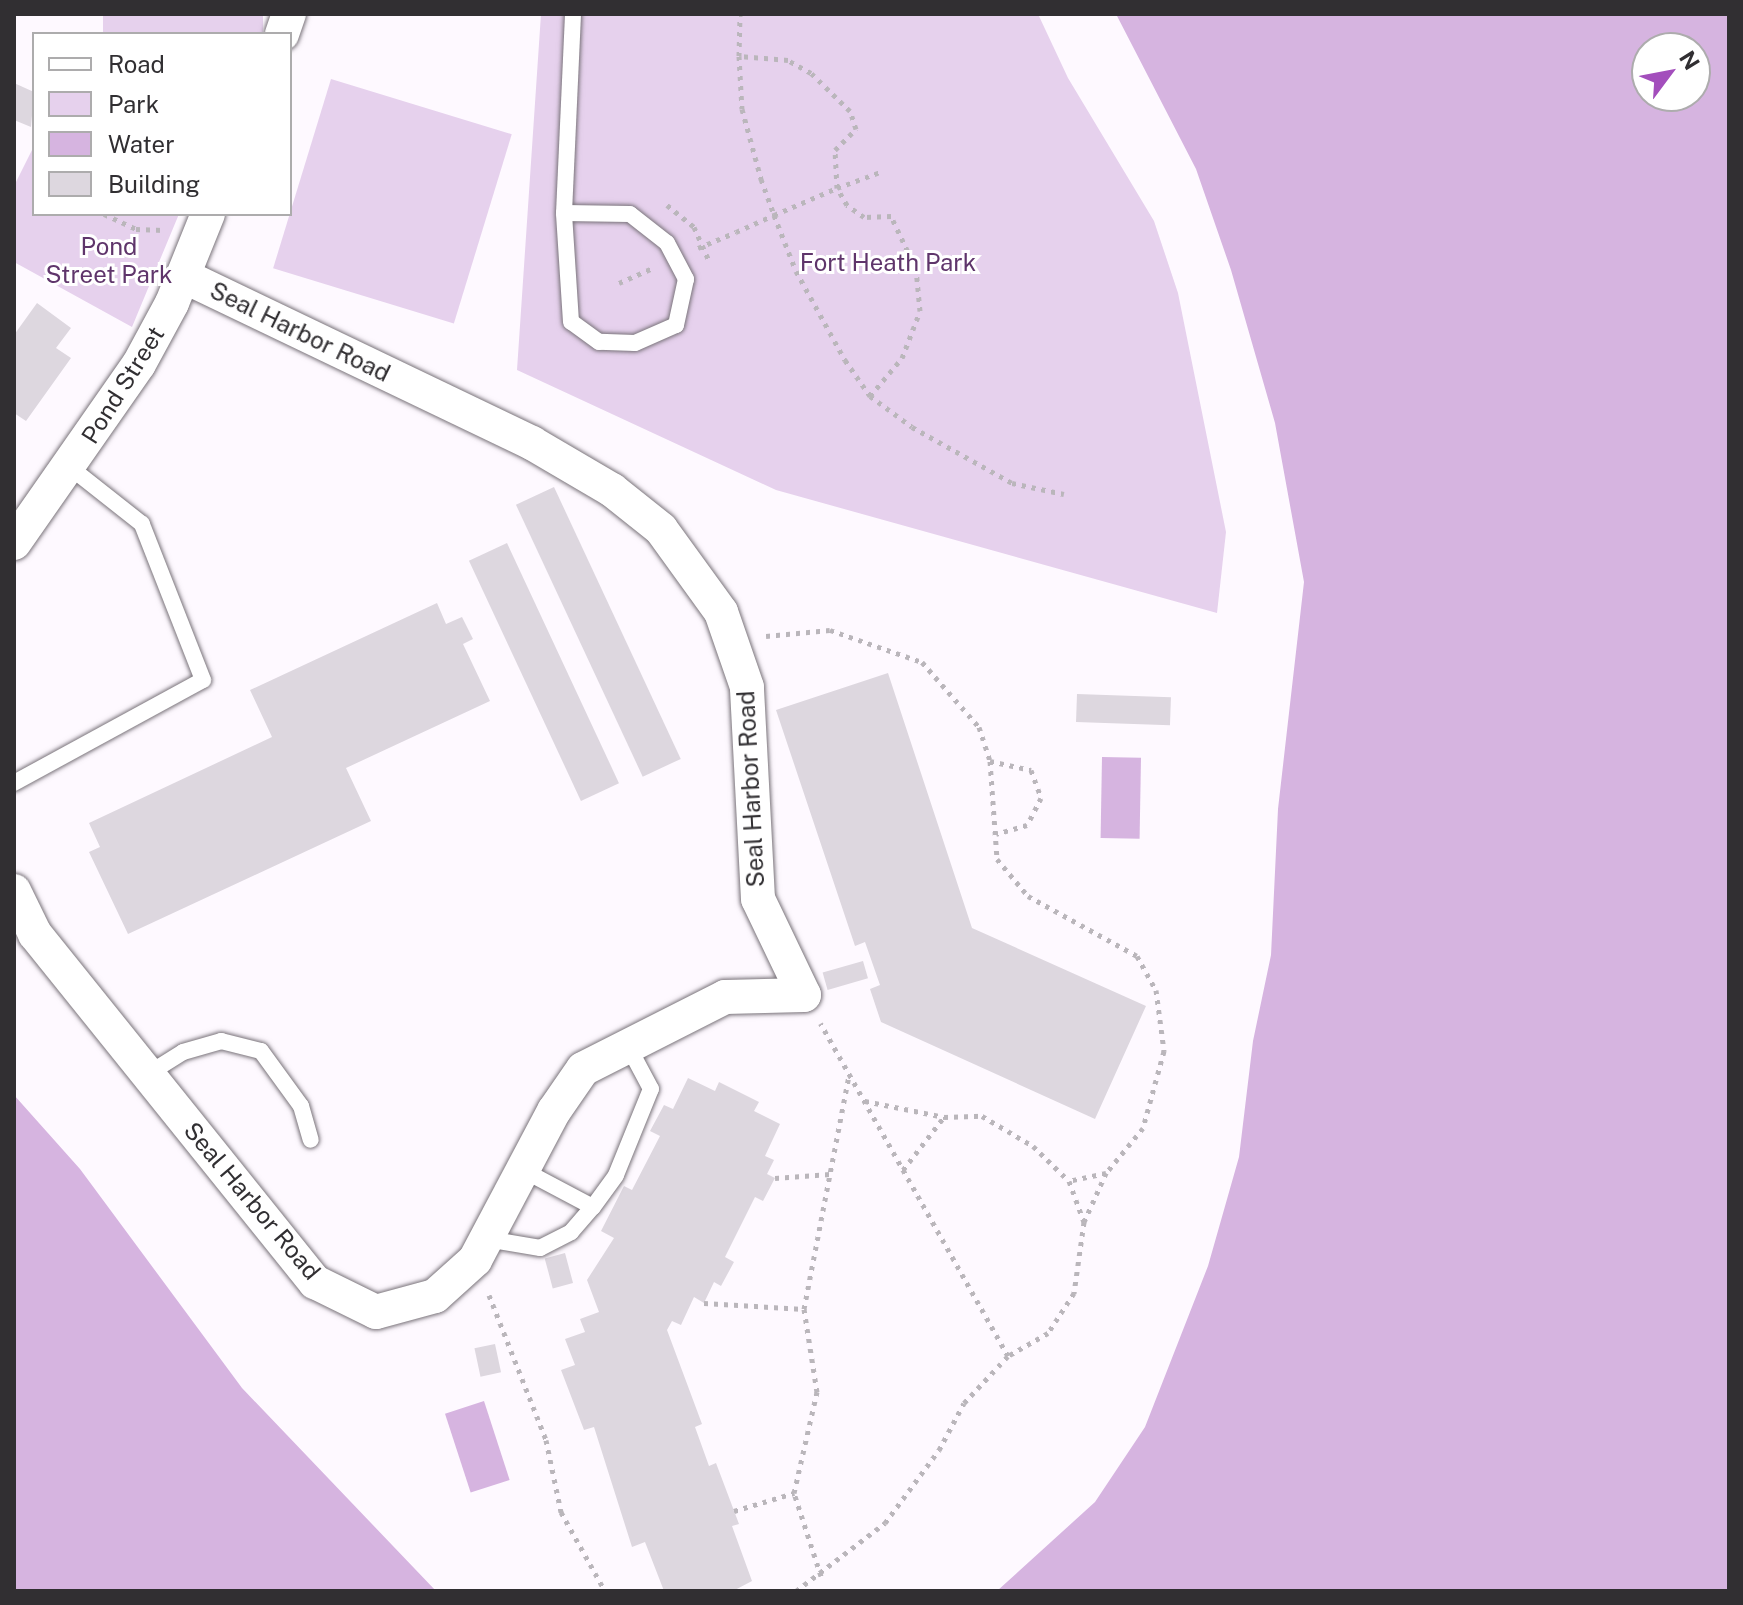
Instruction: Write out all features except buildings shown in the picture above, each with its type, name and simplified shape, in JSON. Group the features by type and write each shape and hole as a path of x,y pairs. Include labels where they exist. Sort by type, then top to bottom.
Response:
{"street":[{"name":"Pond Street","path":"14,543 71,468 139,364 183,276 205,223"},
{"name":"Seal Harbor Road","path":"14,891 35,934 315,1282 376,1312 435,1296 481,1250 523,1170 583,1069 725,997 804,995 758,899 747,687 721,612 661,529 612,490 532,443 183,276"}],"lane":[{"path":"564,213 630,214 667,243 686,279 676,325 635,343 599,342 571,322 564,213 573,14"},
{"path":"14,783 203,680 142,524 71,468"},
{"path":"148,1074 183,1052 221,1041 261,1051 301,1106 311,1140"},
{"path":"481,1250 540,1248 571,1232 593,1207 616,1175 651,1089 628,1046"},
{"path":"523,1170 593,1207"}],"path":[{"path":"740,14 739,56 747,134 774,215 796,271 870,396 965,459 1012,483 1064,494"},
{"path":"739,56 788,60 811,73 850,111 856,129 835,150 837,188 847,205 864,217 891,216 911,251 921,288 920,311 902,358 870,396"},
{"path":"619,283 883,171"},
{"path":"108,216 136,229 205,223"},
{"path":"732,645 830,630 922,662 979,727 990,761 997,859 1028,896 1137,956 1156,990 1164,1051 1143,1128 1106,1173 1084,1222 1074,1293 1048,1333 1008,1356 964,1403 939,1450 885,1523 821,1576 796,1591"},
{"path":"990,761 1031,770 1041,798 1027,825 996,834"},
{"path":"804,995 1008,1356"},
{"path":"821,1576 794,1493 817,1392 804,1309 849,1074"},
{"path":"864,1101 944,1117 982,1116 1033,1146 1069,1181 1084,1222"},
{"path":"903,1170 944,1117"},
{"path":"1069,1181 1106,1173"},
{"path":"775,1178 830,1174"},
{"path":"481,1250 546,1440 561,1512 605,1591"},
{"path":"704,1303 804,1309"},
{"path":"734,1511 794,1493"}],"green space":[{"path":"103,14 263,14 263,32 103,32"},
{"name":"Fort Heath Park","path":"541,14 1038,14 1068,78 1154,221 1178,293 1226,532 1217,613 776,490 517,370"},
{"path":"331,79 512,134 454,324 273,268 289,216 292,216 292,207"},
{"name":"Pond Street Park","path":"32,150 32,216 178,216 132,327 14,262 14,186"}],"water":[{"path":"1116,14 1729,14 1729,1591 997,1591 1095,1502 1145,1427 1208,1266 1239,1157 1253,1041 1271,955 1278,809 1304,582 1275,423 1231,270 1196,169"},
{"path":"1102,757 1141,758 1140,839 1101,838"},
{"path":"14,1095 80,1169 242,1388 436,1591 14,1591"},
{"path":"484,1401 510,1480 471,1493 445,1414"}]}
